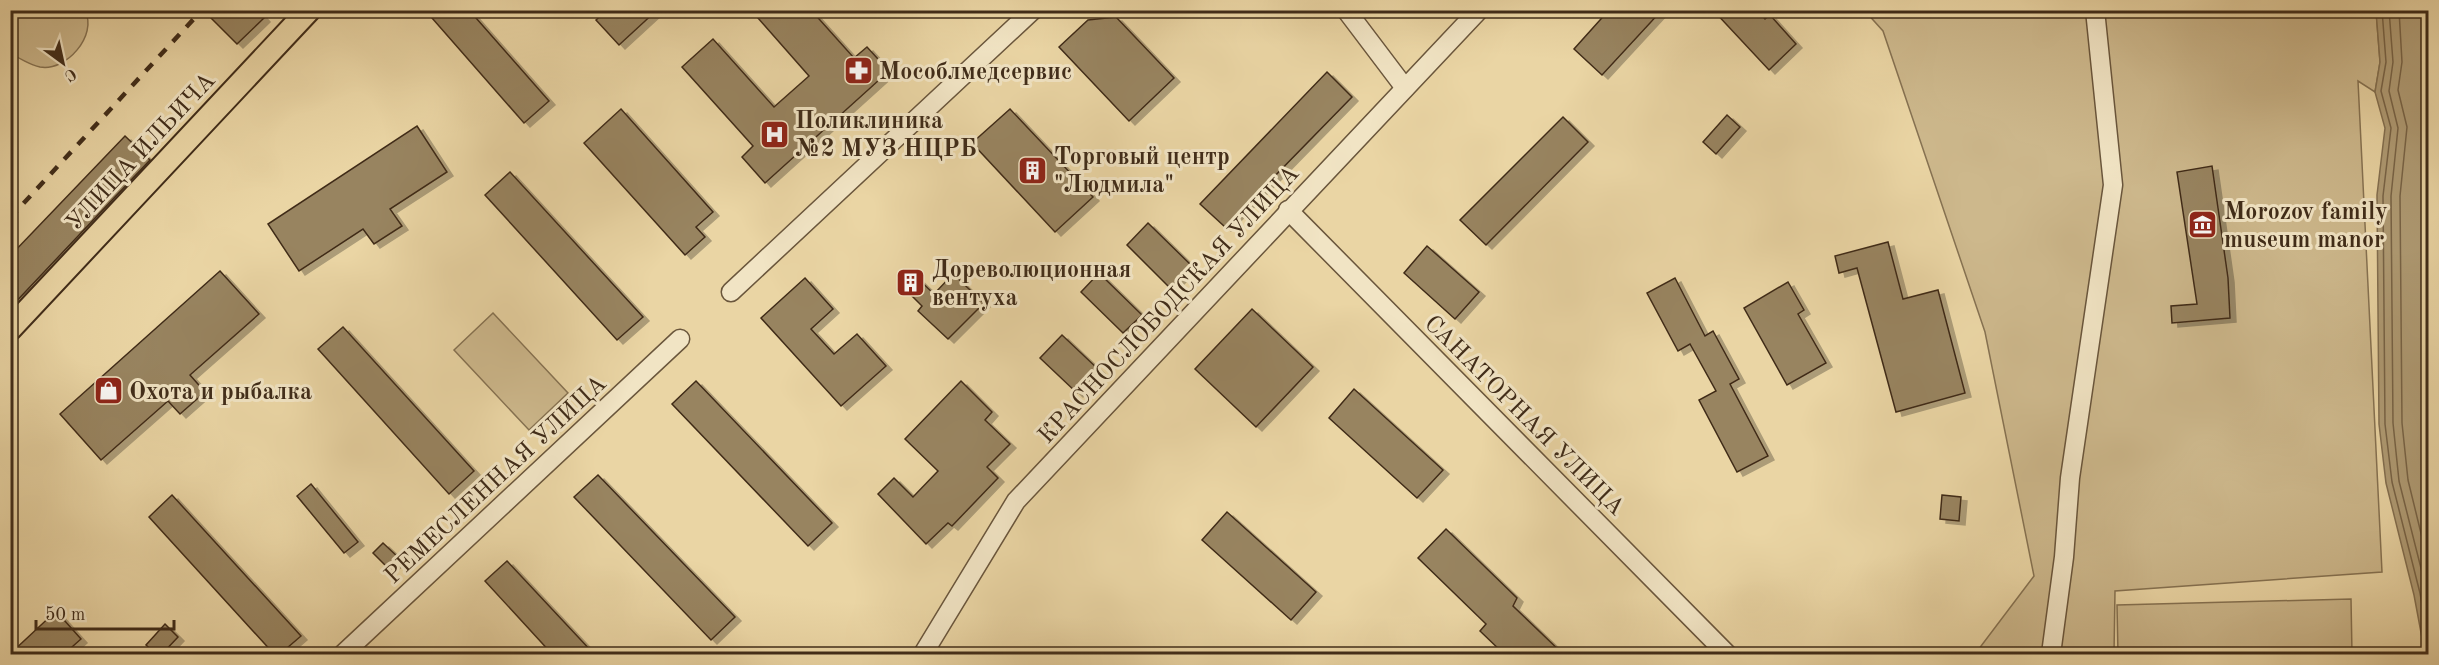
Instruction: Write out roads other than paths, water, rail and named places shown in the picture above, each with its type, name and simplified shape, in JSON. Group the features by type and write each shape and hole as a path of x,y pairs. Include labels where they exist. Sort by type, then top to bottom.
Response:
{"main road":[{"name":"УЛИЦА ИЛЬИЧА","path":"10,329 309,10"}],"street":[{"path":"731,292 1033,10"},
{"path":"1346,10 1406,88"},
{"name":"КРАСНОСЛОБОДСКАЯ УЛИЦА","path":"923,654 1016,501 1479,10"},
{"path":"2051,654 2064,557 2070,478 2113,185 2095,10"},
{"name":"САНАТОРНАЯ УЛИЦА","path":"1288,210 1726,654"},
{"name":"РЕМЕСЛЕННАЯ УЛИЦА","path":"343,654 680,339"}],"water":[{"path":"2376,11 2428,11 2428,654 2425,654 2414,595 2386,483 2379,424 2377,195 2385,128 2375,92 2380,62"}],"railway":[{"path":"10,218 202,10"}],"place":[{"name":"Мособлмедсервис","path":"858,71"},
{"name":"Поликлиника №2 МУЗ НЦРБ","path":"774,134"},
{"name":"Торговый центр \"Людмила\"","path":"1033,170"},
{"name":"Morozov family museum manor","path":"2203,225"},
{"name":"Дореволюционная вентуха","path":"911,283"},
{"name":"Охота и рыбалка","path":"108,391"}]}
